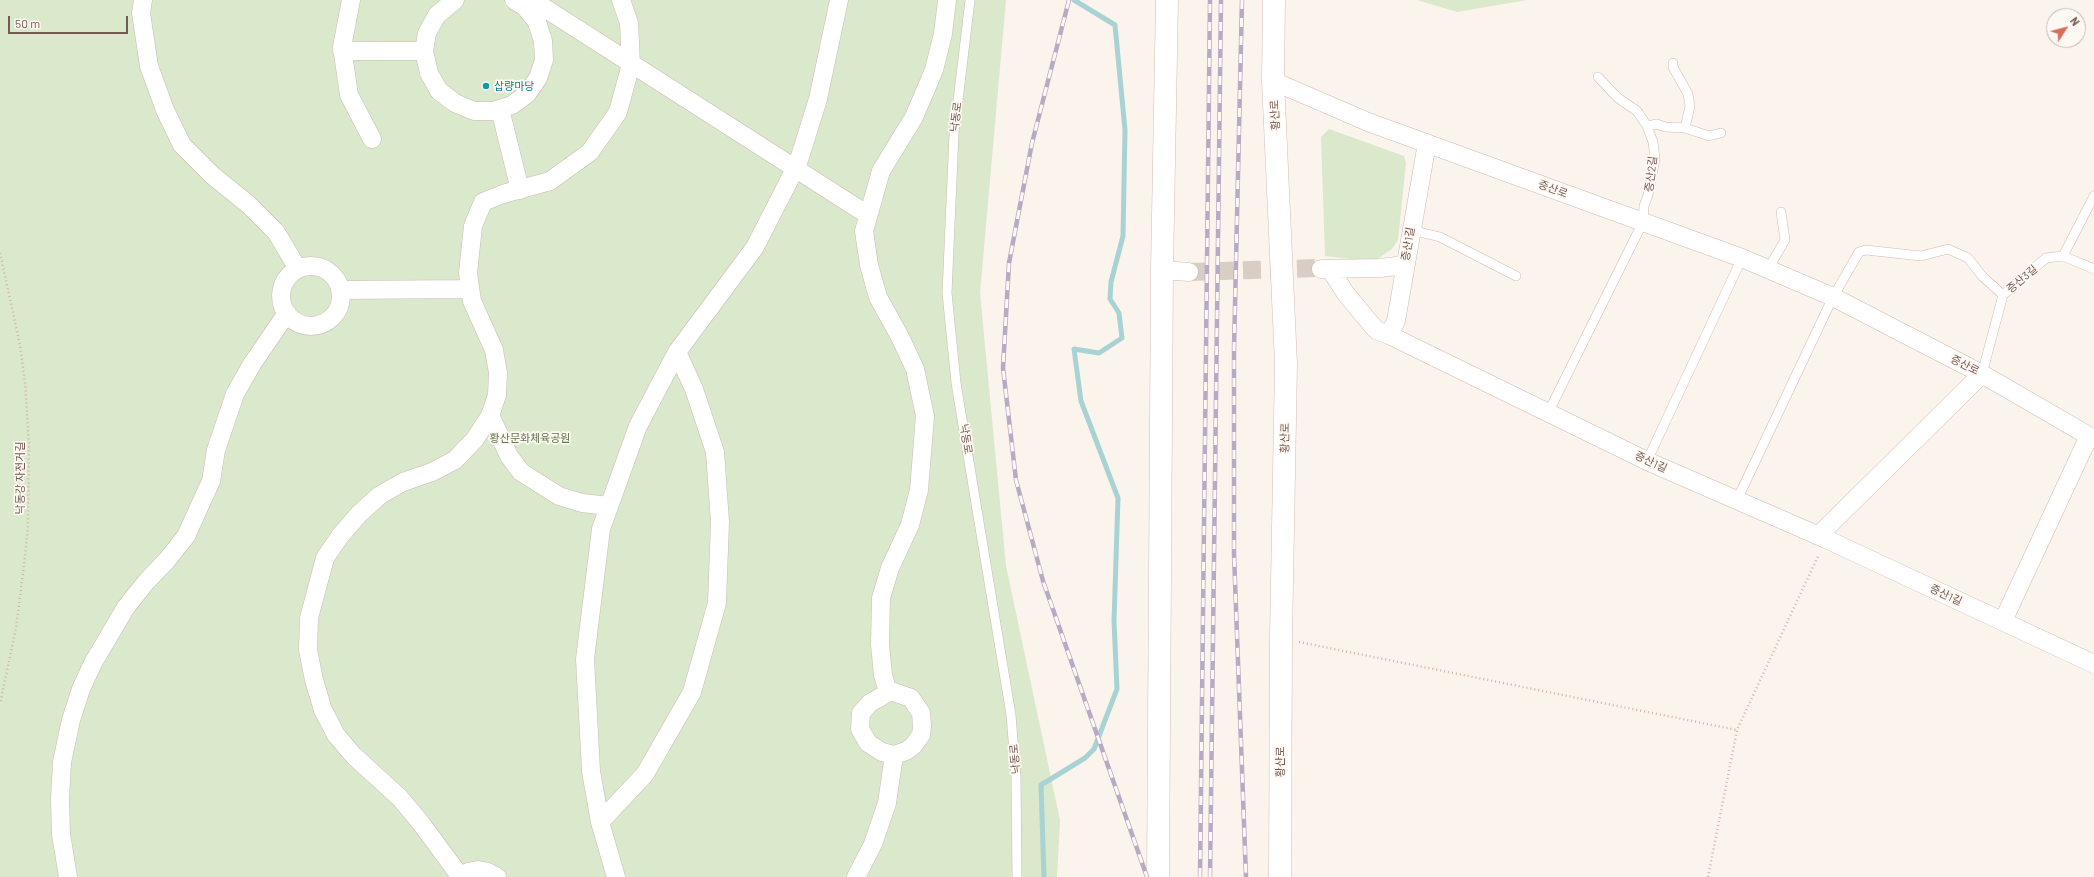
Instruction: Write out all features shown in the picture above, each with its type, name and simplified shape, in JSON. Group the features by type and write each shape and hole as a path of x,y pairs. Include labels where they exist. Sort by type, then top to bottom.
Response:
{"main road":[{"path":"1158,877 1162,270 1167,0"},
{"name":"황산로","path":"1274,0 1273,80 1286,364 1281,638 1280,877"}],"street":[{"path":"143,0 141,13 149,66 165,110 182,145 212,175 249,205 276,232 298,269"},
{"path":"351,0 342,51 349,95 372,139"},
{"path":"455,0 437,15 427,34 424,51 429,73 439,91 455,104 474,111 500,110 512,105 527,94 538,78 544,60 543,41 537,22 525,7 514,0"},
{"path":"532,0 868,215"},
{"path":"497,877 488,872 478,870 459,876 420,822 400,798 354,756 336,735 323,710 314,680 308,650 309,618 315,590 325,558 340,536 359,514 380,495 403,482 432,472 455,460 475,439 490,415 496,395 498,373 494,350 472,300 470,289 468,273 469,251 473,226 483,202 550,181 590,152 618,112 631,64 629,23 621,0"},
{"path":"610,874 591,771 585,659 601,529 638,426 677,352 755,247 795,168 818,99 839,0"},
{"path":"888,692 883,675 880,645 881,598 890,568 912,518 919,490 925,416 915,369 900,337 878,297 869,265 864,231 881,171 914,117 934,70 943,34 947,0"},
{"path":"342,51 424,51"},
{"name":"증산로","path":"1273,80 1368,122 1742,258 1833,297 1982,374 2092,437"},
{"path":"500,110 520,190"},
{"name":"증산1길","path":"1427,143 1396,321 1389,335 1647,461 1822,538 2094,664"},
{"path":"1389,335 1376,330 1324,269 1380,268 1405,265"},
{"path":"307,266 327,270 334,277 340,290 340,304 336,313 330,320 321,324 302,325 293,320 282,304 284,284 290,275 298,269 307,266"},
{"path":"1162,270 1189,272"},
{"path":"340,290 470,289"},
{"path":"68,877 62,834 60,799 62,762 71,720 81,689 96,657 126,607 186,536 210,481 216,450 235,394 252,364 287,313"},
{"path":"600,822 645,774 692,692 717,603 720,522 715,452 694,389 677,352"},
{"path":"1822,538 1982,374"},
{"path":"490,415 509,456 521,472 559,496 582,503 609,506"},
{"path":"2003,621 2092,437"},
{"path":"891,691 911,698 921,713 922,726 921,735 913,746 906,751 894,755 882,752 868,743 860,729 861,713 870,702 891,691"},
{"path":"856,877 874,844 887,804 894,755"}],"lane":[{"name":"낙동로","path":"970,0 954,134 947,293 956,383 1011,715 1016,777 1017,877"},
{"path":"1673,63 1673,67 1688,94 1690,106 1685,128"},
{"name":"증산2길","path":"1548,413 1643,222 1644,206 1648,195 1655,159 1653,142 1647,126 1637,111 1618,98 1598,77"},
{"path":"1647,126 1656,124 1665,127 1685,128 1709,136 1721,133"},
{"path":"2094,196 2063,256 2094,269"},
{"path":"1768,269 1785,240 1781,212"},
{"path":"1411,230 1440,237 1516,276"},
{"path":"1737,500 1833,297 1859,252 1866,250 1921,256 1948,249 1968,258 1982,276 2003,295"},
{"name":"증산3길","path":"1982,374 2003,295 2046,258 2063,256"},
{"path":"1647,461 1742,258"}],"path":[{"name":"낙동강 자전거길","path":"0,253 22,360 29,446 28,525 25,557 16,628 0,704"},
{"path":"1708,877 1737,730 1822,538"},
{"path":"1281,638 1737,730"}],"green space":[{"name":"황산문화체육공원","path":"0,0 1006,0 980,293 1006,566 1060,820 1057,877 0,877"},
{"path":"1417,0 1527,0 1457,12"},
{"path":"1329,129 1404,156 1406,163 1398,240 1392,249 1373,262 1325,256 1321,137"}],"waterway":[{"path":"1044,877 1041,785 1085,758 1094,749 1117,689 1114,621 1118,498 1081,401 1074,349 1099,353 1122,338 1119,313 1110,299 1111,282 1123,236 1125,130 1115,25 1074,0"}],"tunnel":[{"path":"1189,272 1318,268"}],"railway":[{"path":"1069,0 1032,143 1009,263 1003,368 1016,480 1043,581 1147,877"},
{"path":"1200,877 1210,0"},
{"path":"1210,877 1221,0"},
{"path":"1242,0 1234,349 1234,554 1246,877"}],"place":[{"name":"삽량마당","path":"486,86"}]}
